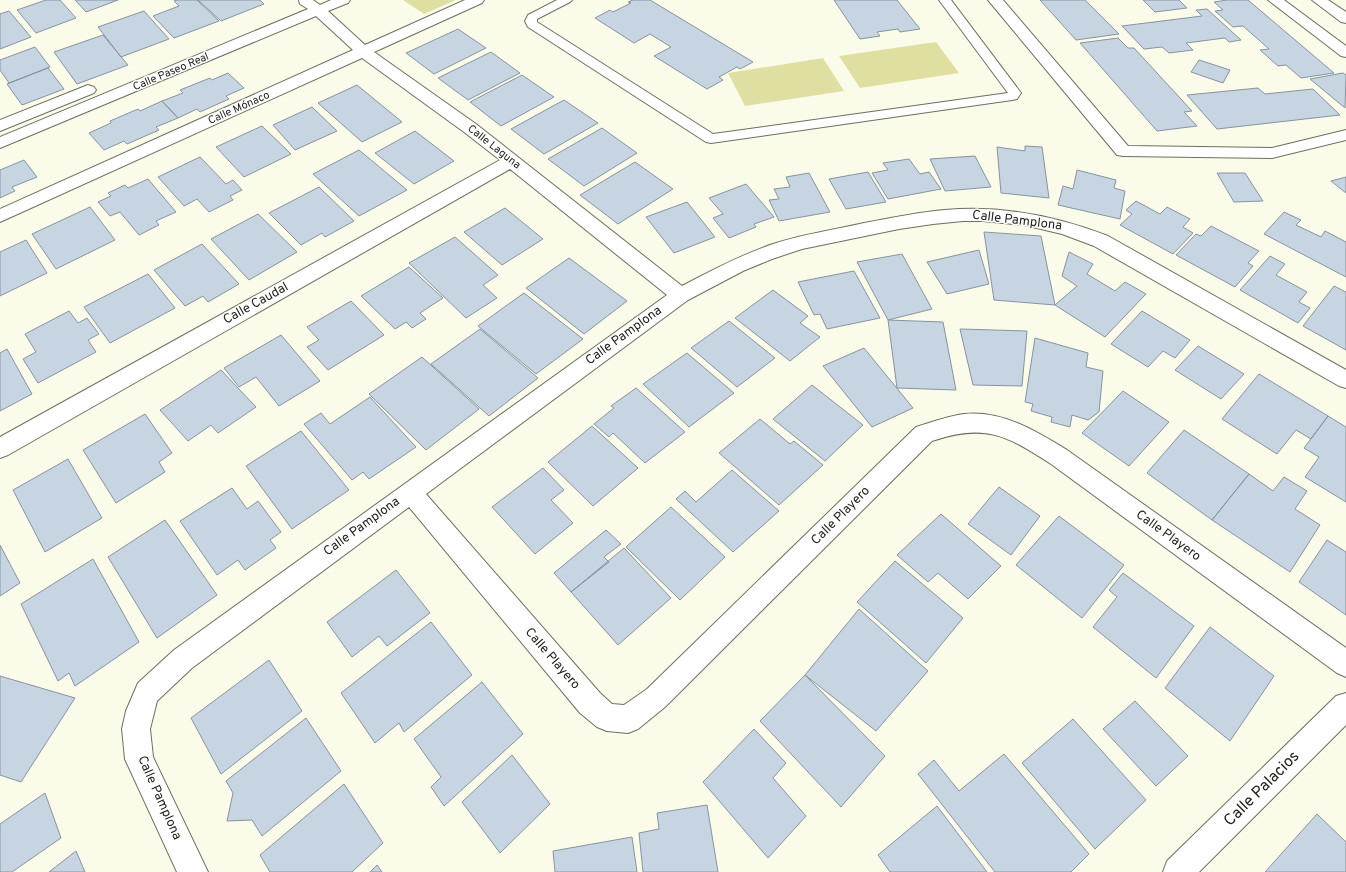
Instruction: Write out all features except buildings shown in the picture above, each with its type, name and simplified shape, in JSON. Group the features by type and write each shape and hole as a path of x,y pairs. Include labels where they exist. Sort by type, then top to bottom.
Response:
{"street":[{"name":"Calle Paseo Real","path":"202,43 310,4 343,0"},
{"name":"Calle Mónaco","path":"0,216 478,0"},
{"path":"995,0 1123,151 1272,153 1346,135"},
{"path":"1275,0 1346,53"},
{"path":"1319,0 1346,19"},
{"name":"Calle Paseo Real","path":"0,143 310,4"},
{"name":"Calle Laguna","path":"310,4 363,52 470,128 681,295"},
{"path":"1,123 99,85"},
{"name":"Calle Caudal","path":"0,448 511,161"},
{"name":"Calle Pamplona","path":"193,872 139,759 136,729 140,711 147,692 183,659 681,295 731,269 759,257 794,244 893,224 944,216 997,216 1046,223 1087,234 1102,241 1346,380"},
{"name":"Calle Playero","path":"410,492 590,703 607,716 628,719 656,698 924,434 946,426 967,422 999,425 1028,437 1059,457 1346,664"},
{"name":"Calle Palacios","path":"1178,872 1346,706"}],"lane":[{"path":"566,0 544,6 532,17 532,24 711,139 1012,96 1015,93 1014,90 945,0"}],"shaded area":[{"path":"403,0 456,0 424,14"},
{"path":"936,42 959,73 860,88 839,56"},
{"path":"823,58 844,91 745,106 728,73"}]}
